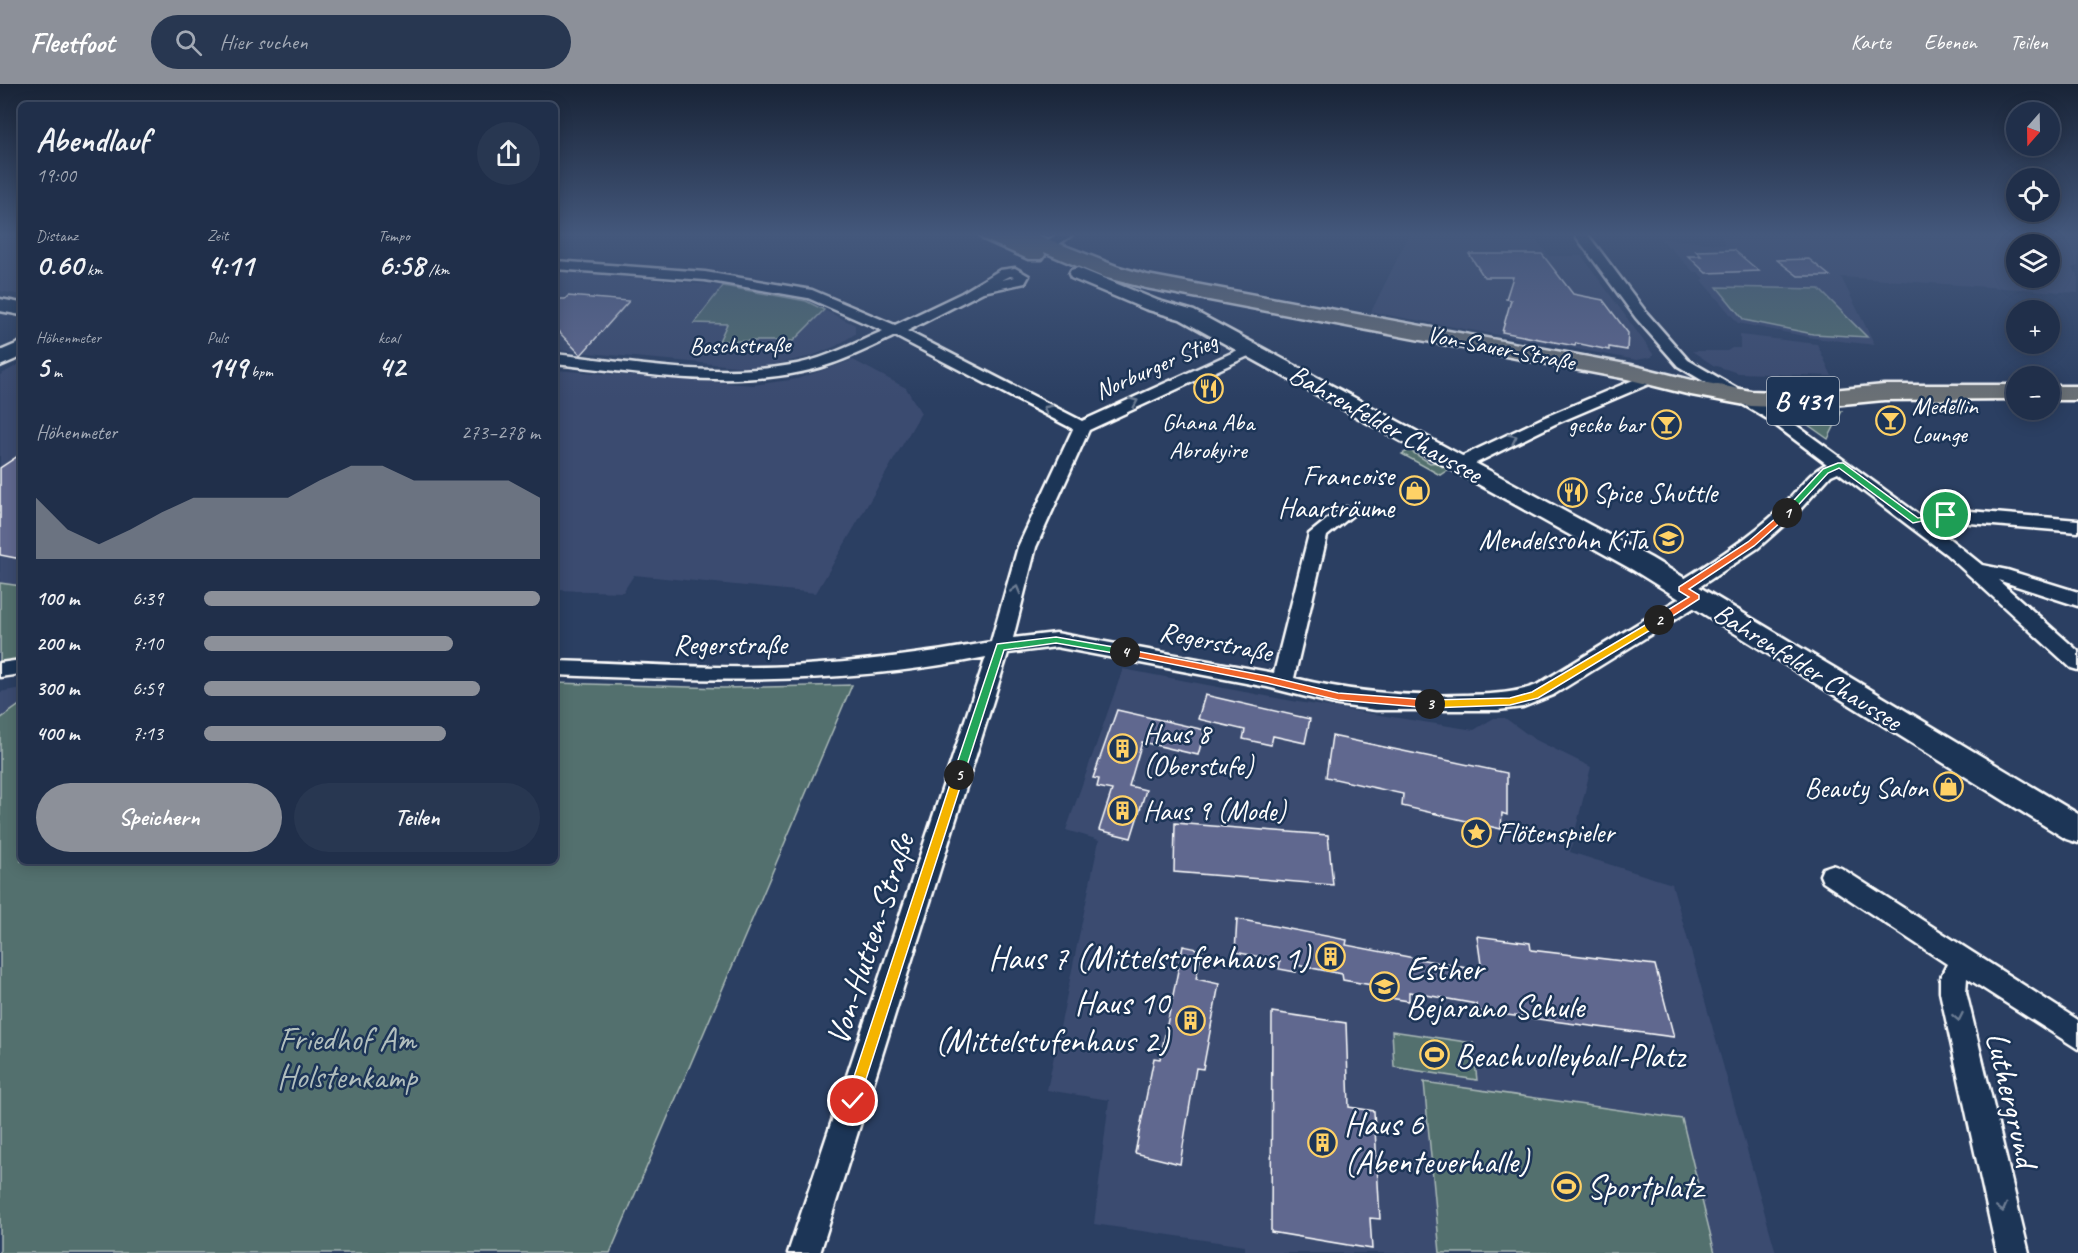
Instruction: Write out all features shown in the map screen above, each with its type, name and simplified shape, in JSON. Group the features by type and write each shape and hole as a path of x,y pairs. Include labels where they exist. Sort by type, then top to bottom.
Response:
{"main road":[{"name":"Bahrenfelder Chaussee","path":"1115,290 1157,307 1187,315 1460,464 1689,593 2078,830"},
{"name":"Bahrenfelder Chaussee","path":"1148,290 1177,305 1187,315"},
{"name":"Bahrenfelder Chaussee","path":"1151,290 1192,296 1253,301"},
{"name":"Von-Sauer-Straße","path":"1194,290 1740,397 1791,401 1826,400 1866,394"},
{"path":"0,305 18,308"},
{"path":"0,360 18,350"},
{"name":"Von-Sauer-Straße","path":"1650,378 1671,373 1781,387 1866,394 2006,392"},
{"path":"1650,378 1706,378"},
{"path":"1740,397 1781,387"},
{"path":"2060,393 2078,393"}],"street":[{"path":"786,290 812,294 893,332 1082,428"},
{"name":"Boschstraße","path":"558,359 728,374 770,373 828,361 979,290"},
{"path":"1623,290 1683,363 1706,378"},
{"name":"Norburger Stieg","path":"1082,428 1086,423 1252,349"},
{"path":"1460,464 1549,421 1650,378"},
{"name":"Von-Sauer-Straße","path":"1706,378 1740,397"},
{"path":"1740,397 1772,416 1916,521 1977,571 2078,663"},
{"name":"Von-Hutten-Straße","path":"804,1253 1000,647 1028,547 1082,428"},
{"name":"Regerstraße","path":"558,668 715,674 792,673 939,659 1000,647 1056,640 1282,683 1338,697 1376,702 1470,704 1523,699 1545,690 1689,593 1789,511 1825,471 1840,465"},
{"path":"1282,683 1318,534 1346,513"},
{"path":"1916,521 1946,515 2078,526"},
{"path":"1977,571 2000,574 2078,599"},
{"path":"0,670 18,667"},
{"path":"1832,875 2078,1036"},
{"name":"Luthergrund","path":"1963,962 1953,978 1953,992 2013,1253"}],"shaded area":[{"path":"18,290 18,294 0,291"},
{"path":"558,290 720,290 695,323 728,324 719,340 793,341 824,310 855,325 855,334 836,346 812,356 772,365 747,367 558,350"},
{"path":"1382,290 1606,290 1653,354 1652,357 1637,360 1371,312"},
{"path":"1709,290 1847,290 1875,345 1814,338 1738,323"},
{"path":"2027,290 2078,290 2078,293"},
{"path":"1740,335 1817,344 1832,376 1738,373 1713,365 1692,351 1727,351 1740,348"},
{"path":"853,360 906,388 921,413 816,593 634,575 623,592 558,590 558,370 753,385 797,379"},
{"path":"18,365 18,586 0,583 0,375"},
{"name":"Esther Bejarano Schule","path":"1123,669 1298,702 1474,730 1494,718 1505,718 1534,739 1591,767 1570,852 1672,884 1776,1253 1245,1253 1245,1246 1094,1224 1109,1100 1047,1090 1099,840 1066,830"},
{"path":"18,689 18,706 0,719 0,692"}],"green space":[{"path":"720,290 743,290 806,301 824,310 793,341 719,341 727,324 694,323"},
{"path":"1719,290 1820,290 1867,337 1813,334 1744,320"},
{"path":"1807,411 1842,411 1828,439 1804,422"},
{"path":"1409,450 1430,463 1439,462 1449,469 1440,475 1402,454"},
{"path":"0,583 18,586 18,660 0,663"},
{"name":"Friedhof Am Holstenkamp","path":"558,683 723,688 852,685 610,1253 0,1253 0,719 18,706 18,864 558,864"},
{"name":"Beachvolleyball-Platz","path":"1392,1031 1473,1043 1477,1080 1394,1067"},
{"name":"Sportplatz","path":"1424,1082 1682,1119 1715,1253 1440,1253"}],"building":[{"path":"1509,290 1570,290 1573,294 1603,300 1628,333 1627,350 1609,347 1609,350 1576,343 1575,346 1502,332 1511,300 1506,299"},
{"path":"568,296 629,301 581,355 558,331 558,299 565,299"},
{"path":"18,456 18,558 0,555 0,468"},
{"path":"1205,695 1310,719 1305,743 1273,736 1271,745 1243,739 1245,730 1198,719"},
{"name":"Haus 8 (Oberstufe)","path":"1117,710 1205,730 1198,755 1142,742 1129,786 1146,790 1131,838 1099,830 1112,790 1097,787 1099,779 1093,778"},
{"path":"1332,736 1507,773 1507,815 1502,813 1501,829 1402,806 1403,794 1326,777"},
{"path":"1175,823 1328,835 1333,885 1174,872"},
{"path":"1237,919 1347,940 1346,945 1482,971 1477,936 1530,943 1531,950 1655,965 1674,1037 1477,1011 1476,1004 1409,992 1409,1001 1390,998 1389,988 1343,980 1342,974 1296,965 1296,972 1279,969 1280,961 1235,952"},
{"name":"Haus 10 (Mittelstufenhaus 2)","path":"1183,946 1202,950 1196,979 1219,984 1203,1069 1196,1068 1180,1164 1135,1153 1154,1058 1160,1059"},
{"name":"Haus 6 (Abenteuerhalle)","path":"1272,1012 1346,1023 1349,1107 1374,1111 1380,1219 1370,1218 1372,1249 1271,1232"}],"place":[{"name":"Ghana Aba Abrokyire","path":"1208,389"},
{"name":"Medellin Lounge","path":"1891,420"},
{"name":"gecko bar","path":"1666,424"},
{"name":"Francoise Haarträume","path":"1415,491"},
{"name":"Spice Shuttle","path":"1572,492"},
{"name":"Mendelssohn KiTa","path":"1668,539"},
{"name":"Haus 8 (Oberstufe)","path":"1122,749"},
{"name":"Beauty Salon","path":"1949,787"},
{"name":"Haus 9 (Mode)","path":"1122,810"},
{"name":"Flötenspieler","path":"1476,832"},
{"name":"Haus 7 (Mittelstufenhaus 1)","path":"1331,957"},
{"name":"Esther Bejarano Schule","path":"1385,987"},
{"name":"Haus 10 (Mittelstufenhaus 2)","path":"1190,1021"},
{"name":"Beachvolleyball-Platz","path":"1434,1055"},
{"name":"Haus 6 (Abenteuerhalle)","path":"1323,1142"},
{"name":"Sportplatz","path":"1566,1186"}],"route":[{"path":"853,1101 1000,647 1056,640 1073,642 1267,679 1338,697 1376,702 1470,704 1510,701 1523,699 1545,690 1696,597 1683,589 1751,544 1789,511 1825,471 1840,465 1916,521 1946,515"}]}
